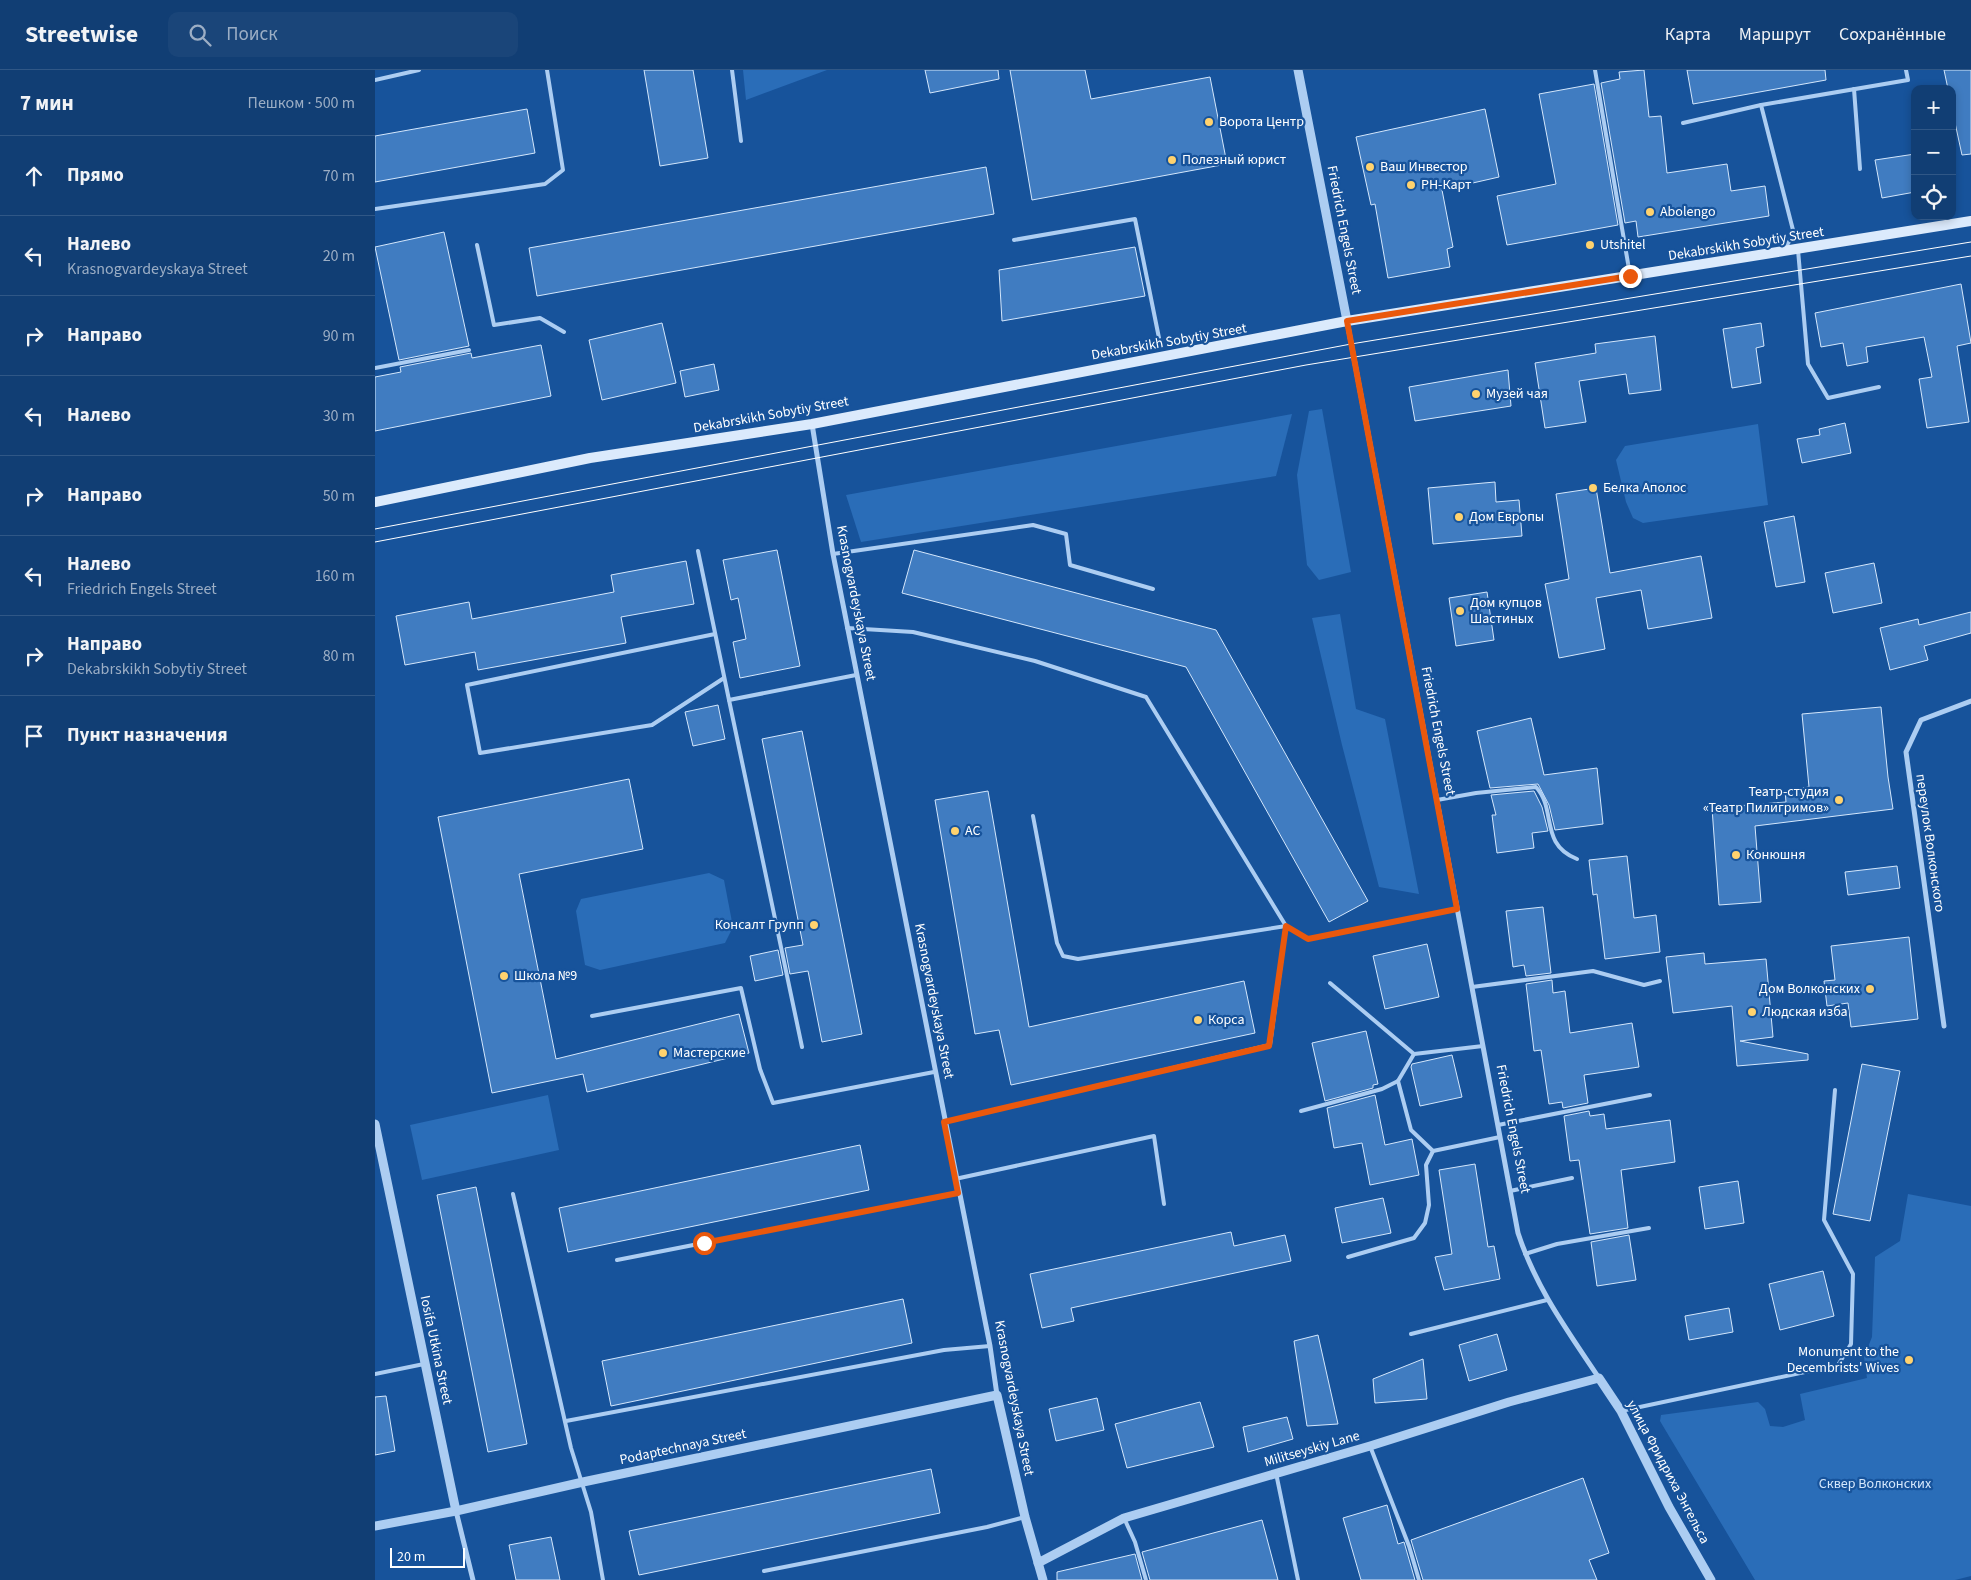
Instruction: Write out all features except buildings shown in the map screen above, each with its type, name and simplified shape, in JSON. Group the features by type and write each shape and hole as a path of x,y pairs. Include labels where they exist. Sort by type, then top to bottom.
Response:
{"main road":[{"name":"Dekabrskikh Sobytiy Street","path":"375,502 590,458 812,424 1347,321 1971,221"}],"street":[{"name":"Friedrich Engels Street","path":"1298,70 1518,1233 1525,1254 1547,1300 1599,1378"},
{"name":"Krasnogvardeyskaya Street","path":"812,424 847,628 955,1179 990,1346 997,1395 1025,1517 1043,1580"},
{"name":"переулок Волконского","path":"1944,1026 1906,752 1921,720 1971,700"},
{"name":"Iosifa Utkina Street","path":"375,1124 456,1511 473,1580"},
{"name":"улица Фридриха Энгельса","path":"1599,1378 1621,1411 1669,1507 1711,1580"},
{"name":"Militseyskiy Lane","path":"1038,1563 1124,1518 1369,1446 1509,1402 1599,1378"},
{"name":"Podaptechnaya Street","path":"375,1526 456,1511 583,1482 997,1395"}],"lane":[{"path":"375,80 419,70"},
{"path":"375,209 545,184 563,170 547,70"},
{"path":"733,70 741,141"},
{"path":"1595,70 1630,276"},
{"path":"1683,123 1761,105 1908,80 1906,70"},
{"path":"1854,89 1860,169"},
{"path":"1761,105 1795,234 1783,252"},
{"path":"1014,240 1135,219 1159,338"},
{"path":"477,245 494,325 540,318 564,332"},
{"path":"1798,250 1808,364 1828,398 1879,387"},
{"path":"375,368 469,350"},
{"path":"833,554 1033,525 1066,534 1070,565 1153,589"},
{"path":"698,551 802,1047"},
{"path":"847,628 913,632 1035,661 1146,697 1286,926 1308,939 1457,909"},
{"path":"715,634 467,685 480,753 651,725 724,678"},
{"path":"729,700 857,675"},
{"path":"1437,800 1476,793 1536,787 1543,794 1549,826 1557,844 1563,854 1577,859"},
{"path":"1033,816 1057,943 1063,956 1078,959 1286,926"},
{"path":"944,1122 1269,1046 1286,926"},
{"path":"1472,987 1593,971 1644,985 1659,981"},
{"path":"1330,983 1415,1054 1483,1046"},
{"path":"592,1016 741,988 760,1069 773,1103 934,1072"},
{"path":"1301,1111 1382,1089 1398,1081 1415,1054"},
{"path":"1398,1081 1411,1130 1433,1152"},
{"path":"1621,1411 1838,1365 1851,1344 1853,1274 1824,1220 1835,1090"},
{"path":"1498,1125 1650,1096"},
{"path":"955,1179 1154,1136 1164,1204"},
{"path":"1348,1257 1414,1238 1425,1223 1429,1205 1426,1165 1433,1152 1500,1137"},
{"path":"1510,1191 1572,1178"},
{"path":"617,1260 958,1193"},
{"path":"513,1194 571,1448 591,1512 603,1580"},
{"path":"1525,1254 1557,1244 1649,1228"},
{"path":"1411,1334 1547,1300"},
{"path":"566,1421 943,1350 990,1346"},
{"path":"375,1374 425,1364"},
{"path":"1369,1446 1409,1546 1419,1580"},
{"path":"1276,1473 1298,1580"},
{"path":"764,1571 987,1527 1025,1517"},
{"path":"1124,1518 1135,1542 1146,1580"}],"green space":[{"path":"743,70 827,70 746,100"},
{"path":"1322,409 1351,572 1319,580 1307,565 1297,475 1309,411"},
{"path":"1292,414 1276,476 861,542 846,495"},
{"path":"1758,424 1768,505 1643,523 1633,518 1626,502 1616,460 1625,446"},
{"path":"1340,614 1356,709 1385,719 1419,894 1379,887 1342,745 1312,618"},
{"path":"709,873 724,880 733,927 725,943 600,970 585,965 576,911 581,899"},
{"path":"548,1095 559,1150 422,1180 410,1125"},
{"name":"Сквер Волконских","path":"1908,1194 1971,1206 1971,1576 1955,1580 1755,1580 1660,1421 1661,1415 1758,1402 1765,1409 1770,1426 1783,1427 1805,1420 1800,1394 1867,1378 1864,1357 1872,1337 1875,1257 1900,1241"}],"tram line":[{"path":"375,529 1351,344 1971,242"},
{"path":"375,542 1306,365 1971,256"}],"place":[{"name":"Ворота Центр","path":"1209,122"},
{"name":"Полезный юрист","path":"1172,160"},
{"name":"Ваш Инвестор","path":"1370,167"},
{"name":"РН-Карт","path":"1411,185"},
{"name":"Abolengo","path":"1650,212"},
{"name":"Utshitel","path":"1590,245"},
{"name":"Музей чая","path":"1476,394"},
{"name":"Белка Аполос","path":"1593,488"},
{"name":"Дом Европы","path":"1459,517"},
{"name":"Дом купцов Шастиных","path":"1460,611"},
{"name":"Театр-студия «Театр Пилигримов»","path":"1839,800"},
{"name":"АС","path":"955,831"},
{"name":"Конюшня","path":"1736,855"},
{"name":"Консалт Групп","path":"814,925"},
{"name":"Школа №9","path":"504,976"},
{"name":"Дом Волконских","path":"1870,989"},
{"name":"Людская изба","path":"1752,1012"},
{"name":"Корса","path":"1198,1020"},
{"name":"Мастерские","path":"663,1053"},
{"name":"Monument to the Decembrists' Wives","path":"1909,1360"}],"route":[{"path":"704,1243 958,1193 944,1122 1269,1046 1286,926 1308,939 1457,909 1347,321 1630,276"}]}
